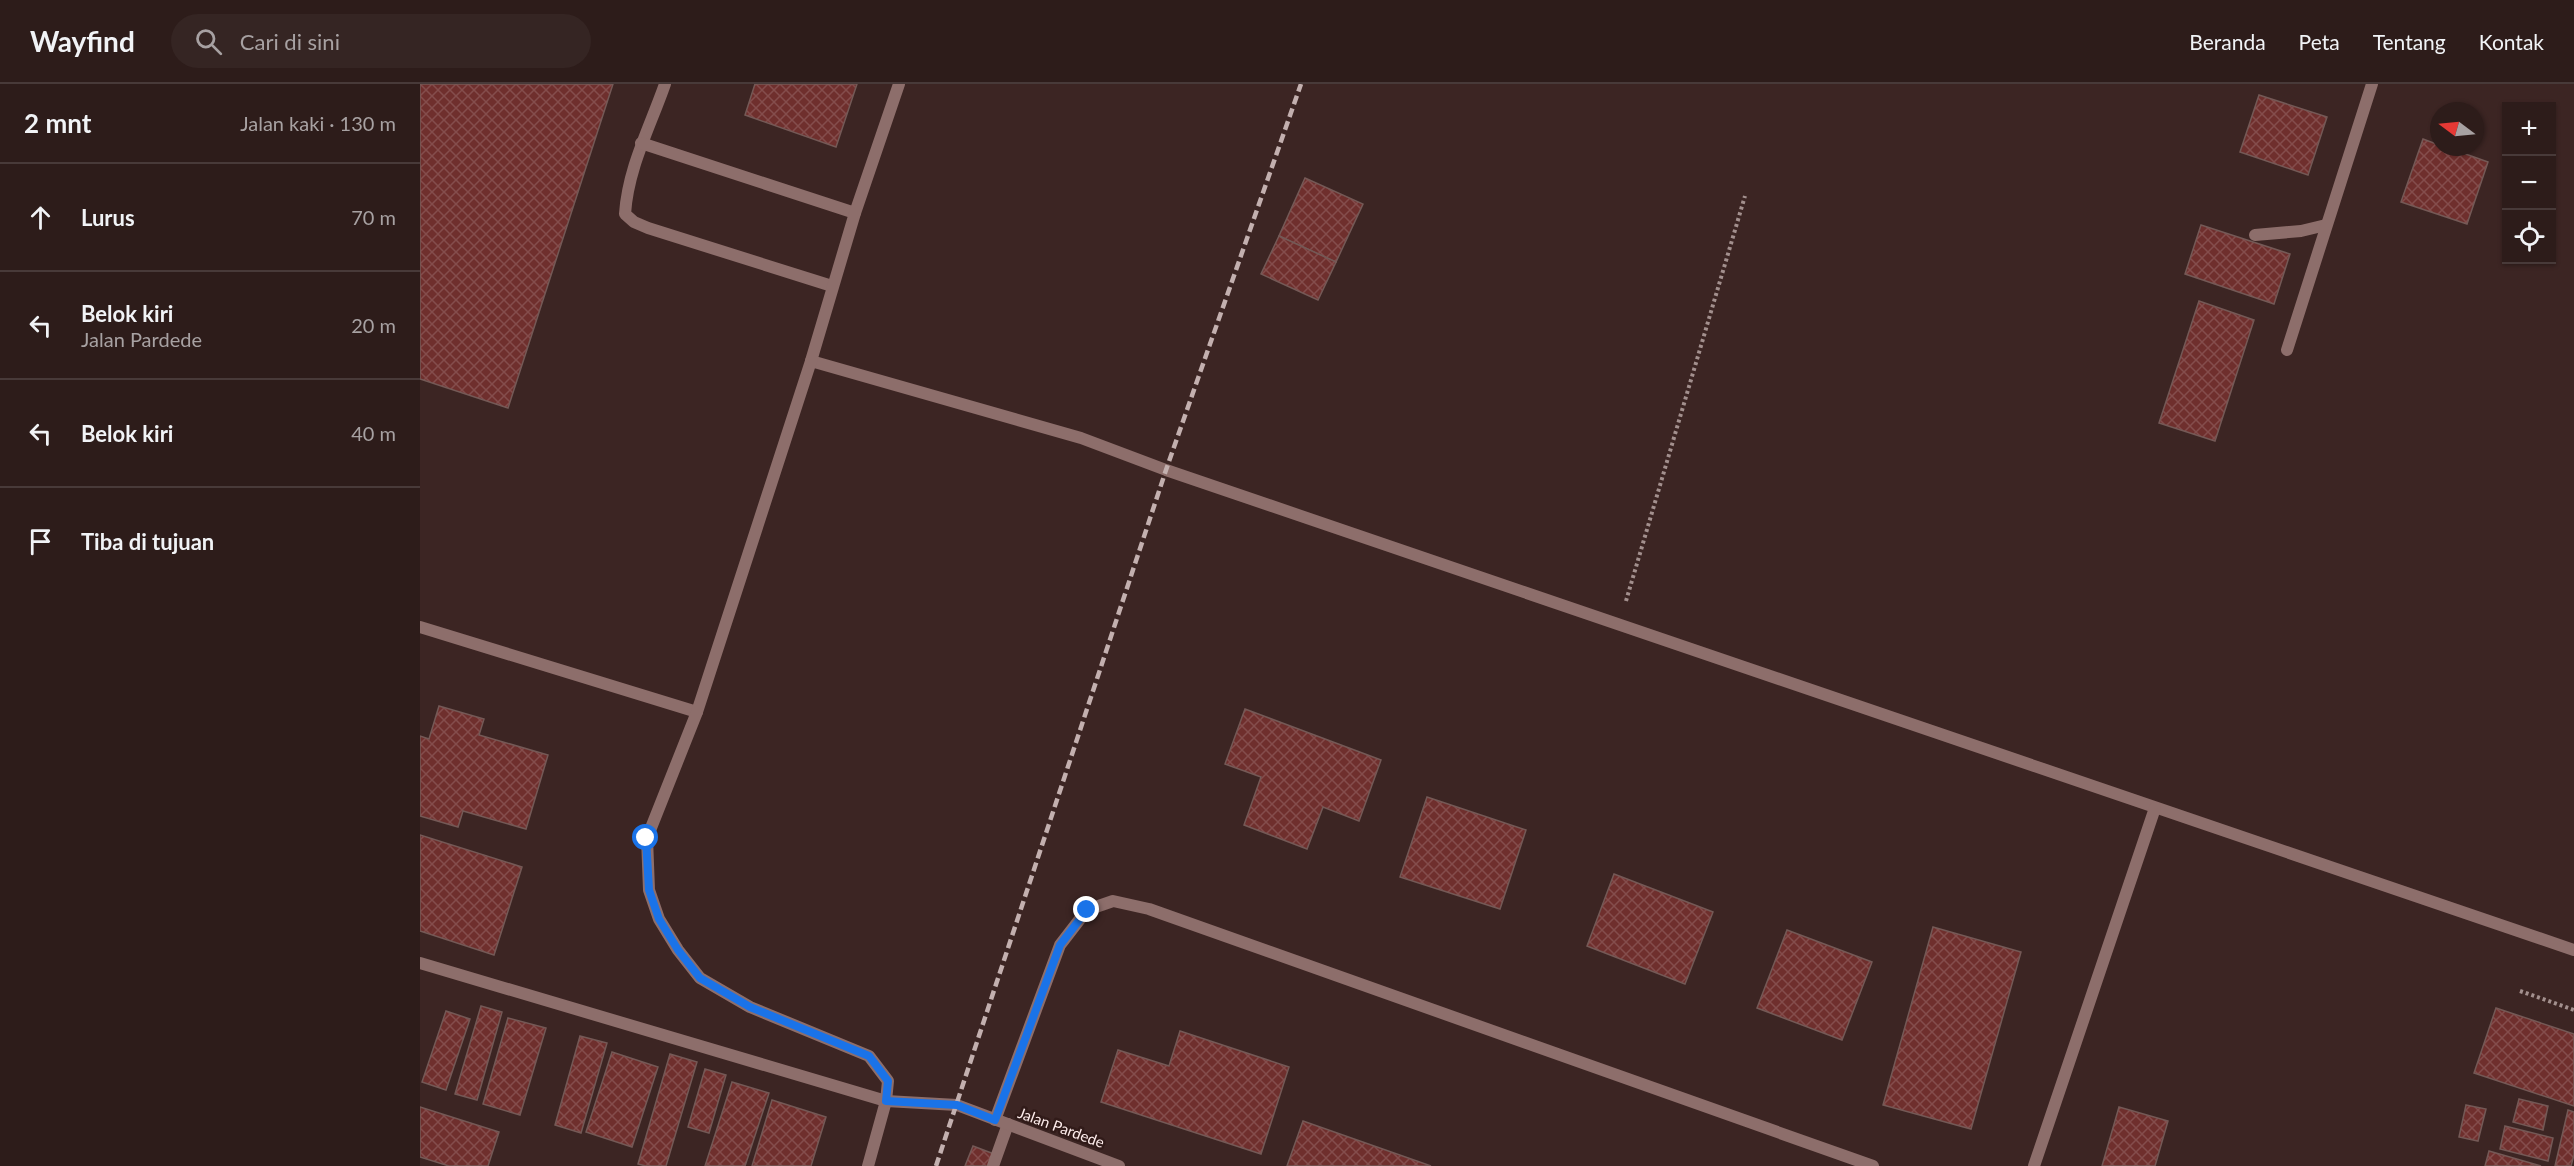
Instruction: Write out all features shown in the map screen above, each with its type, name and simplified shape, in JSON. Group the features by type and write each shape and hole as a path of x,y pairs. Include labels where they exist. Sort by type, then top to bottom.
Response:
{"street":[{"path":"665,84 641,143 626,194 625,214 634,222 832,286"},
{"path":"868,1166 886,1101 888,1081 869,1056 750,1007 700,978 678,950 659,919 649,890 646,838 697,712 811,361 855,213 899,84"},
{"path":"2287,350 2372,84"},
{"path":"641,143 855,213"},
{"path":"2255,235 2301,231 2326,225"},
{"path":"811,361 1081,438 1166,470 2574,950"},
{"path":"420,627 697,712"},
{"path":"2034,1166 2155,808"},
{"path":"995,1120 1060,945 1087,910 1113,901 1149,909 1873,1166"},
{"name":"Jalan Pardede","path":"420,963 886,1101 957,1105 1103,1163 1119,1166"},
{"path":"993,1166 1008,1124"}],"path":[{"path":"1619,624 1745,196"},
{"path":"2520,991 2574,1010"}],"building":[{"path":"420,84 613,84 508,408 420,379"},
{"path":"755,84 857,84 836,147 745,115"},
{"path":"2259,95 2327,117 2308,175 2240,152"},
{"path":"2423,139 2430,142 2430,156 2471,156 2488,162 2467,224 2401,202"},
{"path":"1305,178 1363,204 1336,262 1279,236"},
{"path":"2201,225 2290,254 2274,304 2185,274"},
{"path":"1279,236 1336,262 1318,300 1261,274"},
{"path":"2199,301 2254,320 2215,441 2159,423"},
{"path":"439,706 484,719 479,735 548,755 526,829 463,811 458,827 420,816 420,736 429,739"},
{"path":"1245,709 1381,760 1359,821 1323,807 1307,849 1244,825 1261,777 1225,764"},
{"path":"1427,797 1526,830 1500,909 1400,877"},
{"path":"420,835 522,867 494,955 420,931"},
{"path":"1614,874 1713,912 1685,984 1587,946"},
{"path":"1933,927 2021,952 1971,1129 1883,1105"},
{"path":"1787,930 1872,962 1842,1040 1757,1008"},
{"path":"481,1006 502,1012 477,1100 455,1094"},
{"path":"2496,1008 2574,1034 2574,1106 2474,1073"},
{"path":"446,1011 470,1019 446,1090 422,1082"},
{"path":"508,1018 546,1028 520,1115 483,1104"},
{"path":"1180,1031 1289,1067 1261,1154 1101,1102 1118,1050 1169,1066"},
{"path":"580,1036 607,1043 581,1133 555,1125"},
{"path":"612,1052 658,1067 632,1147 586,1132"},
{"path":"670,1054 697,1062 666,1166 638,1164"},
{"path":"705,1069 726,1075 709,1133 688,1127"},
{"path":"732,1082 769,1093 745,1166 705,1166"},
{"path":"2519,1099 2548,1106 2543,1130 2513,1122"},
{"path":"772,1100 826,1117 811,1166 752,1166"},
{"path":"2466,1105 2486,1109 2478,1141 2459,1137"},
{"path":"420,1107 499,1132 488,1166 449,1166 420,1157"},
{"path":"2119,1107 2168,1121 2155,1166 2102,1166"},
{"path":"2568,1110 2574,1112 2574,1155 2571,1166 2555,1166"},
{"path":"1303,1121 1431,1166 1287,1166"},
{"path":"2505,1126 2553,1138 2548,1161 2500,1149"},
{"path":"973,1146 994,1154 989,1166 965,1166"},
{"path":"2489,1151 2541,1166 2485,1166"}],"railway":[{"path":"936,1166 1166,470 1301,84"}],"route":[{"path":"646,838 649,890 659,919 678,950 700,978 750,1007 869,1056 888,1081 886,1101 957,1105 995,1120 1060,945 1087,910"}]}
